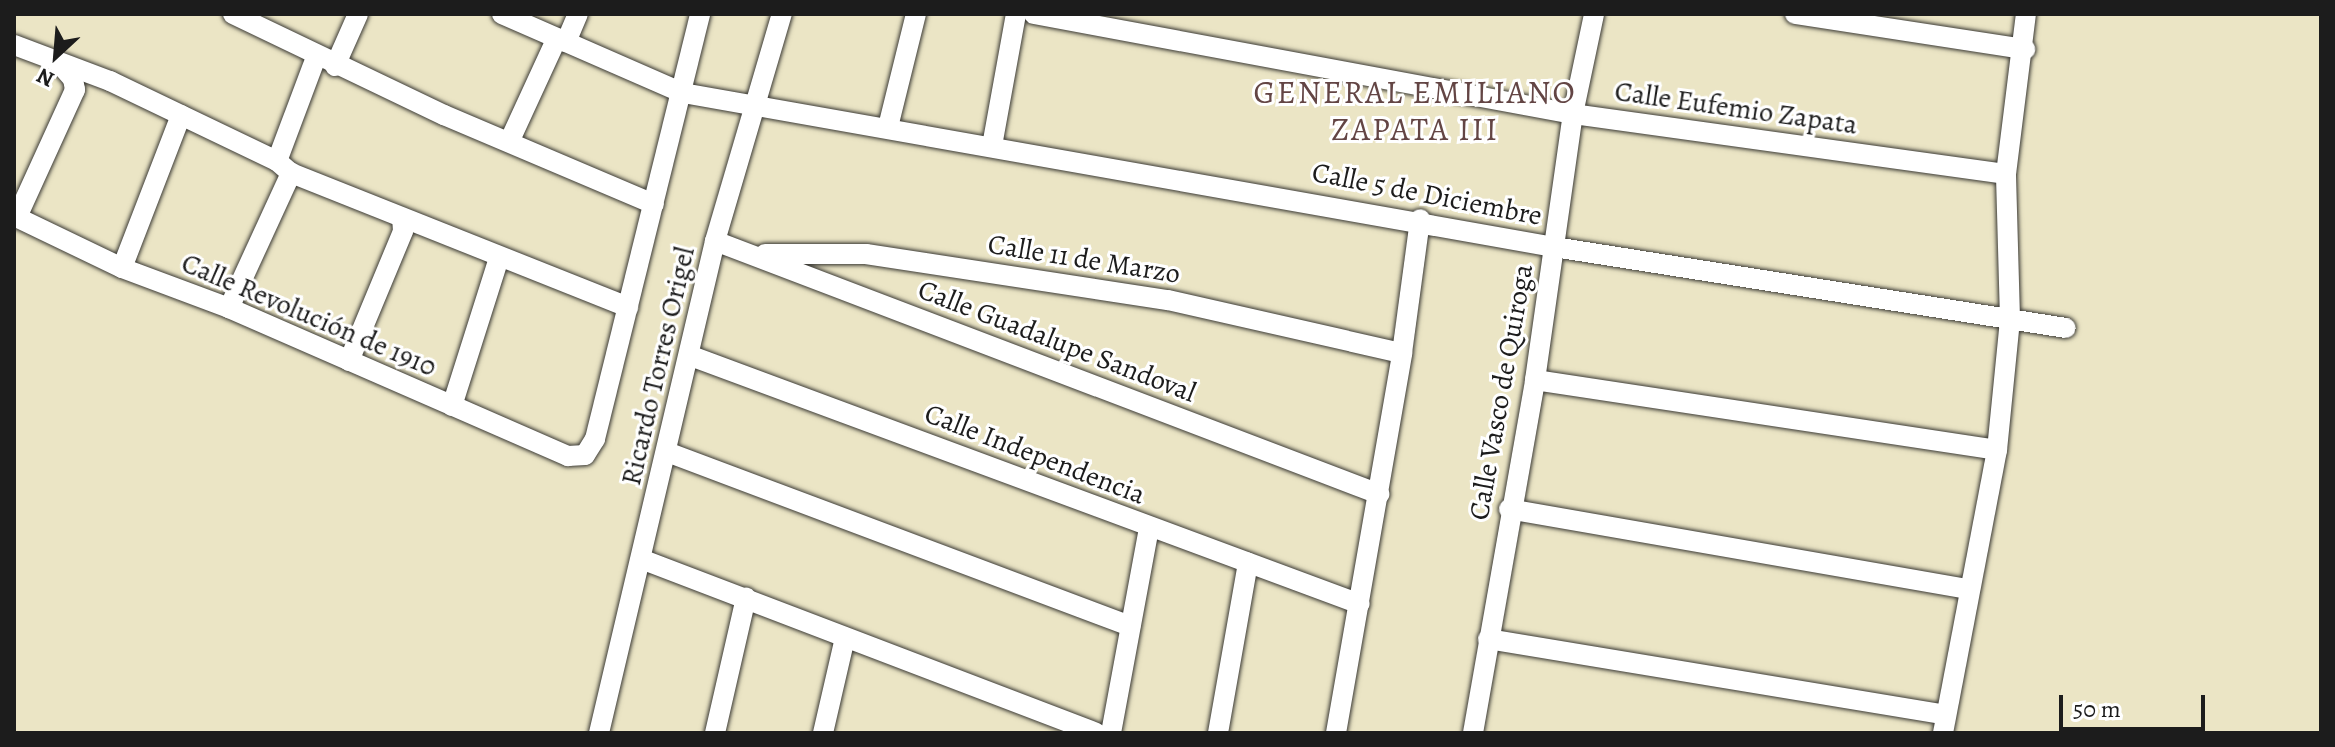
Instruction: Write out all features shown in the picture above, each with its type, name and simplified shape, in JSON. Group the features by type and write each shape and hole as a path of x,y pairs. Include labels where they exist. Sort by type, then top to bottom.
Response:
{"street":[{"path":"233,14 325,62 510,140 619,193 654,204"},
{"path":"229,308 325,62 358,14"},
{"name":"Calle 5 de Diciembre","path":"502,14 683,93 1420,219 1554,247 2066,328"},
{"path":"510,140 561,40 578,14"},
{"path":"14,45 56,60 181,115 284,167 402,218 628,307 700,14"},
{"name":"Ricardo Torres Origel","path":"599,733 691,356 715,241 758,107 782,14"},
{"path":"888,127 916,14"},
{"path":"992,146 1016,14"},
{"name":"Calle Eufemio Zapata","path":"1034,14 1573,114 2006,174"},
{"name":"Calle Vasco de Quiroga","path":"1473,733 1509,509 1535,380 1573,114 1594,14"},
{"path":"1795,14 2025,49"},
{"path":"1488,639 1944,724 1997,450 2010,319 2006,174 2025,49 2026,14"},
{"path":"16,216 75,90 73,79 56,60"},
{"path":"122,268 181,115"},
{"name":"Calle Revolución de 1910","path":"16,216 122,268 229,308 568,456 585,455 595,439 628,307"},
{"path":"349,361 403,231 402,218"},
{"path":"1336,733 1379,494 1420,219"},
{"name":"Calle Guadalupe Sandoval","path":"715,241 1379,494"},
{"name":"Calle 11 de Marzo","path":"753,254 866,254 1153,297 1402,353"},
{"path":"452,406 499,258"},
{"name":"Calle Independencia","path":"691,356 1360,604"},
{"path":"1535,380 1997,450"},
{"path":"667,452 1130,626"},
{"path":"1509,509 1969,589"},
{"path":"1111,733 1149,527"},
{"path":"641,559 1096,733"},
{"path":"1218,733 1248,563"},
{"path":"715,733 746,598"},
{"path":"823,733 845,638"}],"district":[{"name":"GENERAL EMILIANO ZAPATA III","path":"1415,112"}]}
